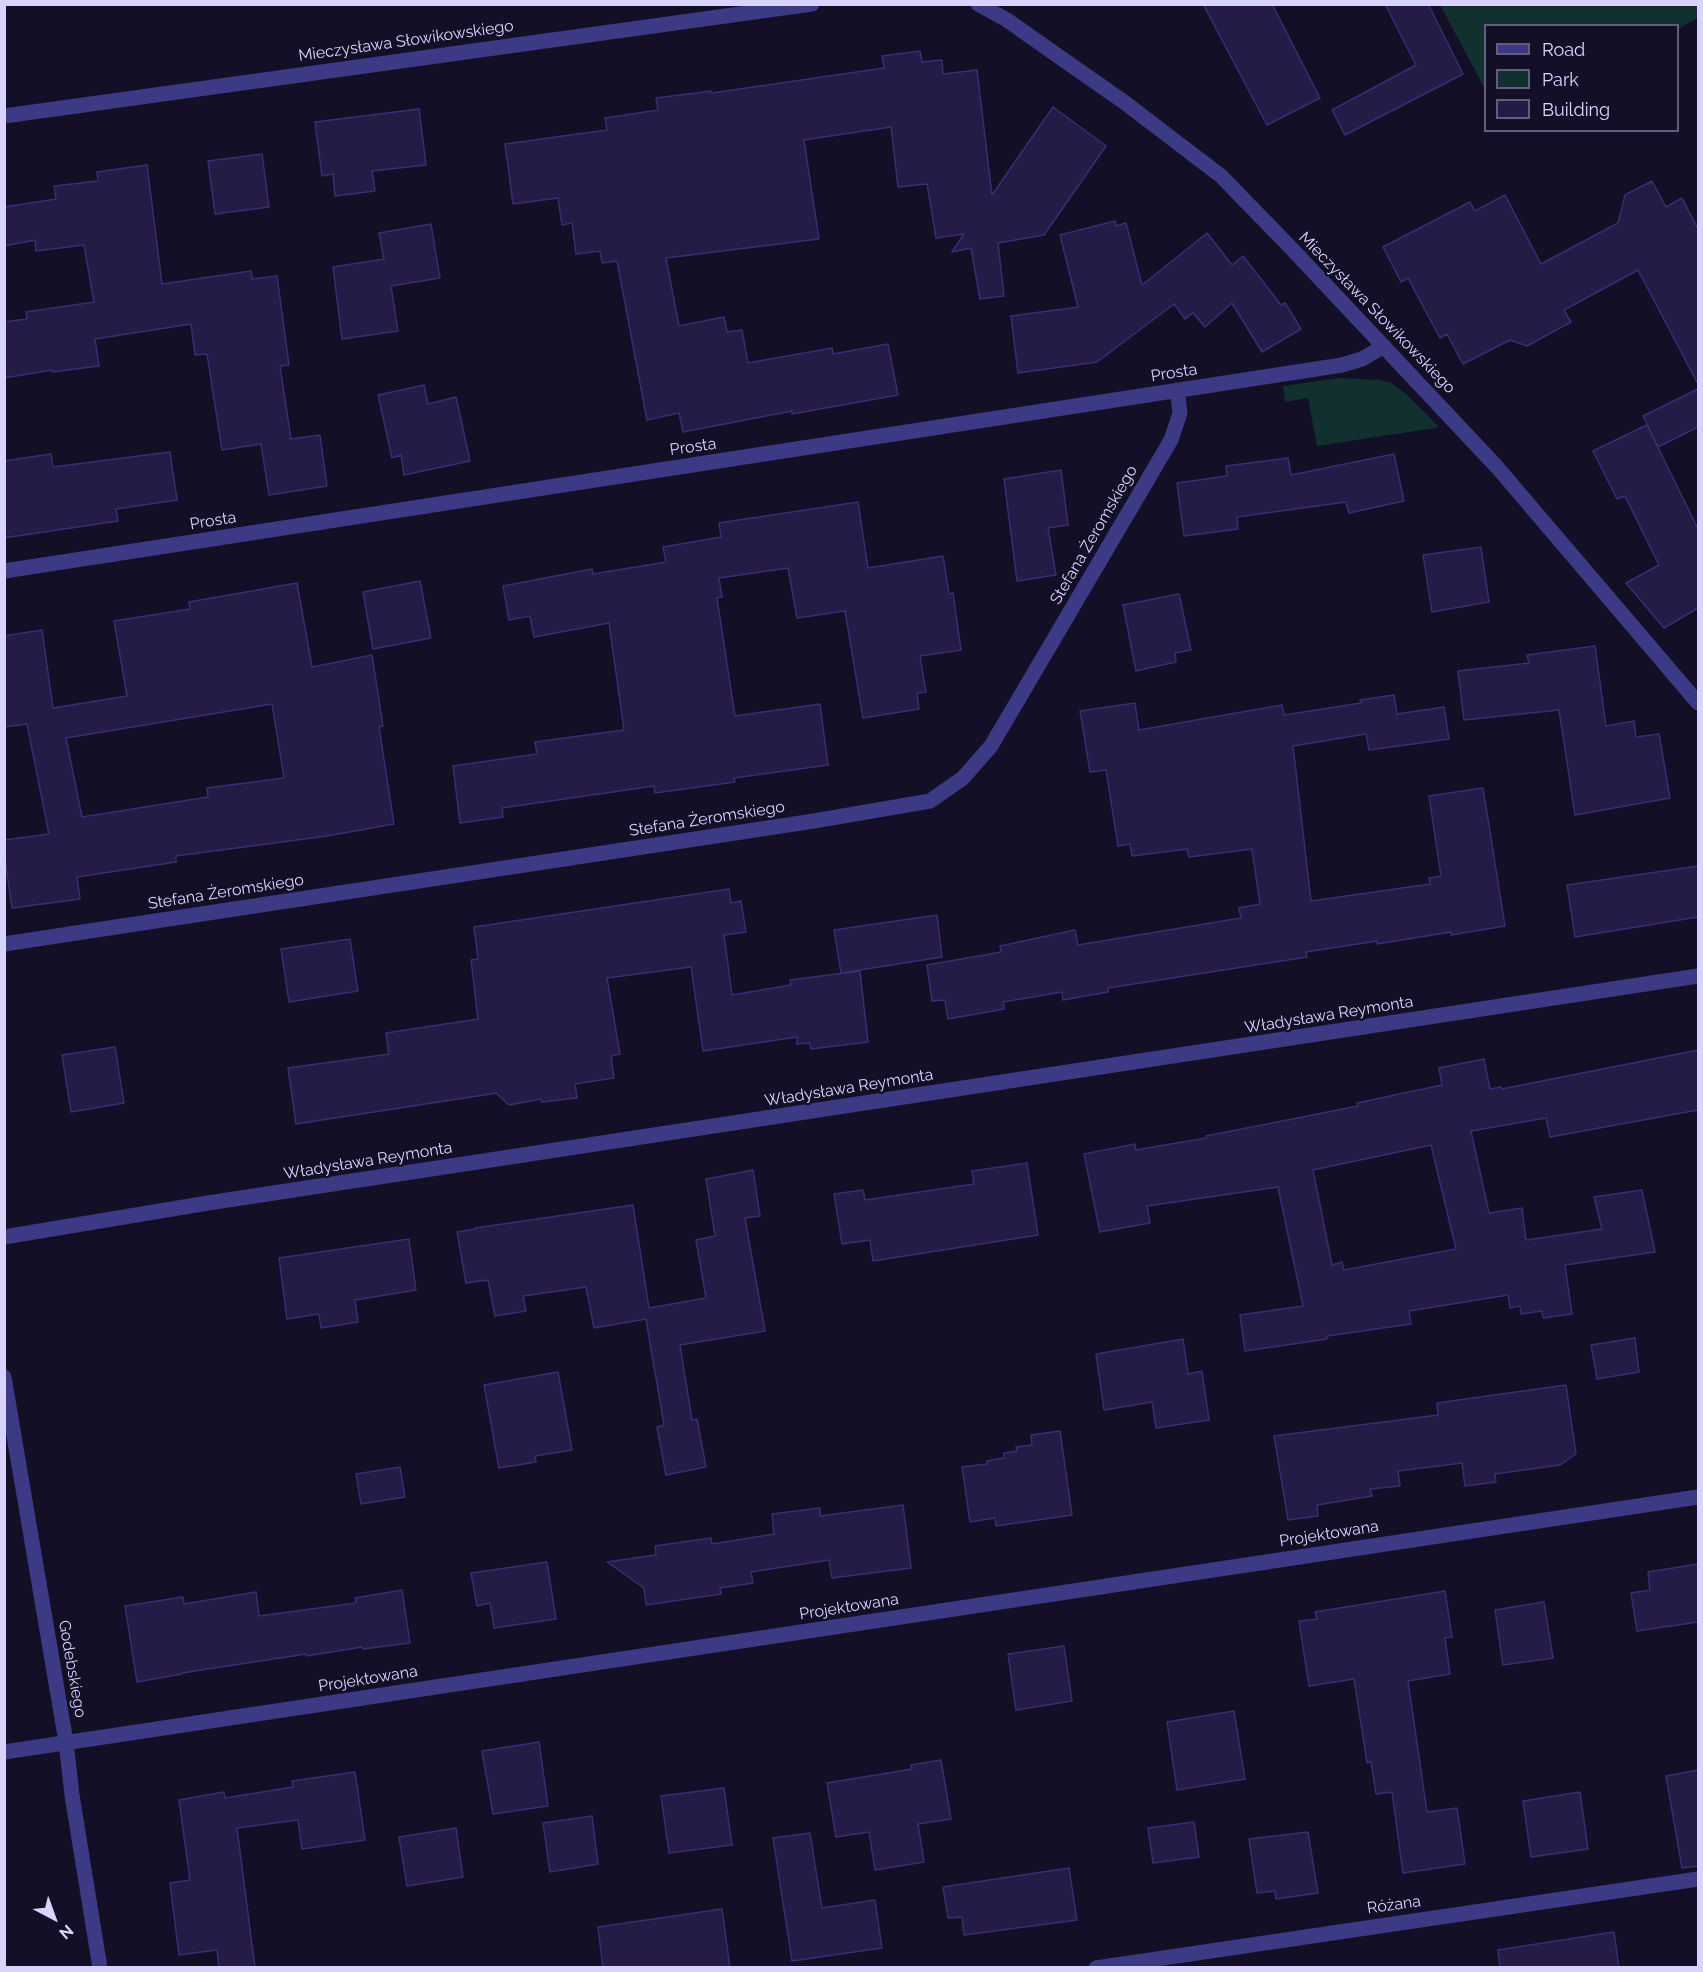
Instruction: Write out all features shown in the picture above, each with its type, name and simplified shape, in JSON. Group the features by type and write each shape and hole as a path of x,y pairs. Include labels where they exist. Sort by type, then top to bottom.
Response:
{"street":[{"name":"Mieczysława Słowikowskiego","path":"4,116 812,4"},
{"name":"Mieczysława Słowikowskiego","path":"978,4 1007,20 1124,102 1221,176 1497,467 1698,703"},
{"name":"Prosta","path":"4,571 1342,364 1362,359 1384,346"},
{"name":"Stefana Żeromskiego","path":"4,944 814,821 930,801 963,777 991,746 1171,440 1180,413 1177,390"},
{"name":"Władysława Reymonta","path":"4,1237 208,1203 1698,976"},
{"name":"Godebskiego","path":"4,1377 66,1742 72,1796 100,1968"},
{"name":"Projektowana","path":"4,1752 1698,1497"},
{"name":"Różana","path":"1096,1968 1698,1879"}],"green space":[{"path":"1440,5 1698,5 1698,18 1679,28 1679,24 1484,24 1484,87"},
{"path":"1340,378 1380,380 1391,383 1405,393 1438,426 1317,446 1308,398 1285,402 1283,386"}],"building":[{"path":"1203,4 1272,4 1320,98 1267,125"},
{"path":"1385,4 1428,4 1463,74 1345,135 1332,110 1416,65"},
{"path":"920,51 922,62 942,60 943,74 977,70 992,195 1053,107 1106,146 1044,235 998,243 1004,296 980,299 971,248 952,252 964,234 936,238 927,184 898,187 891,127 804,140 819,239 666,258 679,326 724,317 727,332 742,330 748,363 832,348 833,354 888,344 898,395 792,414 792,411 683,432 679,413 647,420 617,261 602,263 600,251 576,254 572,223 562,225 558,198 513,204 505,144 607,130 605,118 658,110 656,98 711,91 712,93 884,68 882,56"},
{"path":"419,109 426,165 372,171 375,191 335,196 333,174 322,176 315,122"},
{"path":"262,154 269,207 215,214 208,161"},
{"path":"147,165 162,284 251,271 252,279 277,276 289,365 280,366 291,439 320,435 327,486 269,495 261,444 222,450 207,354 195,355 191,324 95,339 99,366 52,372 52,370 4,378 4,322 27,319 26,312 94,302 84,245 36,251 35,240 4,246 4,207 56,199 54,186 98,181 97,172"},
{"path":"1652,181 1666,207 1682,198 1698,229 1698,384 1638,270 1564,310 1571,322 1527,346 1510,340 1463,364 1447,334 1440,338 1408,278 1401,282 1383,247 1470,202 1475,211 1505,195 1541,264 1618,223 1625,195"},
{"path":"1115,221 1116,226 1126,223 1142,285 1207,233 1232,265 1243,256 1281,305 1285,303 1301,329 1262,352 1232,303 1205,327 1193,313 1185,319 1174,304 1097,362 1018,373 1011,316 1078,307 1060,235"},
{"path":"431,224 440,278 391,286 398,331 342,339 333,267 384,259 379,233"},
{"path":"424,385 428,404 456,397 470,461 404,475 401,455 392,458 378,395"},
{"path":"1698,389 1698,427 1658,447 1643,416"},
{"path":"1647,425 1698,529 1698,608 1664,628 1626,583 1659,565 1625,496 1617,499 1593,451"},
{"path":"170,452 177,500 116,509 118,521 4,538 4,461 51,454 53,467"},
{"path":"1394,454 1404,501 1349,513 1346,502 1237,517 1238,529 1184,536 1177,483 1227,476 1226,466 1288,458 1291,475"},
{"path":"1061,470 1068,525 1048,528 1056,575 1017,581 1004,479"},
{"path":"858,502 868,568 943,556 949,594 953,593 961,650 920,656 926,692 917,693 919,709 863,718 845,611 797,618 788,568 719,578 722,597 717,598 735,716 820,704 828,765 734,778 735,782 655,793 654,786 502,808 503,817 460,823 453,766 537,754 535,742 624,730 609,623 534,637 530,616 509,620 503,586 592,569 593,574 666,562 663,547 721,537 719,523"},
{"path":"1481,547 1489,602 1432,612 1423,555"},
{"path":"420,581 431,638 373,649 363,592"},
{"path":"297,583 312,667 372,655 383,726 379,727 394,824 327,836 176,856 176,862 77,877 80,899 12,908 4,840 49,834 27,724 4,727 4,636 42,630 53,708 127,696 114,621 190,609 189,602","holes":["272,704 284,778 207,788 208,797 82,817 66,738"]},
{"path":"1179,594 1191,650 1175,653 1176,662 1136,671 1123,605"},
{"path":"1595,646 1606,726 1634,721 1636,737 1659,734 1670,798 1575,815 1559,710 1464,720 1458,671 1529,663 1527,655"},
{"path":"1394,695 1397,714 1444,707 1449,739 1369,750 1366,734 1293,746 1311,901 1430,884 1429,878 1441,876 1429,796 1483,788 1505,926 1451,935 1451,932 1306,952 1307,957 1108,988 1108,992 1063,1000 1062,992 1003,1002 1004,1009 948,1019 945,1000 932,1001 927,965 1001,952 1000,946 1075,930 1078,945 1241,918 1239,908 1260,904 1252,849 1189,857 1187,849 1132,856 1130,844 1118,846 1106,770 1090,772 1080,711 1135,703 1139,730 1282,705 1284,715 1361,703 1360,700"},
{"path":"1698,866 1698,917 1575,937 1567,885"},
{"path":"729,889 731,903 741,901 746,932 724,935 732,995 791,985 790,980 860,971 868,1042 811,1049 810,1043 797,1044 797,1037 703,1051 691,967 607,978 620,1054 611,1056 614,1078 575,1084 577,1098 542,1102 541,1099 509,1105 497,1093 296,1124 288,1068 389,1054 386,1033 478,1019 471,960 478,959 474,927"},
{"path":"937,915 942,957 841,973 834,930"},
{"path":"350,939 358,991 289,1002 281,949"},
{"path":"115,1047 124,1103 71,1112 62,1055"},
{"path":"1698,1050 1698,1110 1550,1137 1546,1118 1471,1131 1489,1213 1522,1208 1526,1240 1602,1229 1594,1197 1642,1190 1655,1252 1565,1265 1572,1314 1543,1318 1542,1311 1521,1314 1520,1306 1510,1308 1508,1295 1409,1311 1411,1324 1245,1351 1240,1315 1303,1306 1278,1187 1147,1206 1150,1223 1100,1232 1084,1154 1135,1144 1136,1150 1206,1138 1206,1136 1358,1106 1357,1103 1442,1085 1439,1068 1484,1059 1490,1089 1501,1087 1502,1089","holes":["1431,1145 1456,1249 1344,1270 1342,1262 1332,1265 1313,1170"]},
{"path":"1027,1163 1038,1235 873,1261 870,1240 842,1244 834,1194 863,1190 865,1200 974,1184 972,1171"},
{"path":"753,1170 760,1216 745,1218 765,1331 680,1345 692,1420 697,1419 706,1467 666,1475 657,1427 664,1425 646,1319 594,1328 586,1287 523,1296 526,1311 495,1316 488,1280 466,1283 457,1232 633,1205 649,1308 706,1298 696,1240 715,1236 706,1179"},
{"path":"409,1239 416,1290 355,1300 358,1322 321,1328 319,1314 287,1319 279,1258"},
{"path":"1635,1338 1639,1372 1597,1379 1591,1345"},
{"path":"1183,1339 1188,1374 1202,1371 1209,1420 1156,1428 1152,1402 1104,1410 1096,1354"},
{"path":"558,1372 572,1450 535,1456 536,1462 499,1468 484,1385"},
{"path":"1566,1385 1576,1454 1560,1465 1495,1474 1496,1482 1465,1486 1462,1463 1398,1471 1400,1486 1370,1489 1372,1496 1317,1505 1318,1516 1288,1520 1274,1436 1438,1415 1437,1403"},
{"path":"1060,1431 1072,1515 996,1526 995,1518 970,1522 962,1467 987,1464 987,1461 1004,1458 1004,1453 1017,1451 1016,1447 1032,1445 1031,1435"},
{"path":"400,1467 405,1497 361,1504 356,1474"},
{"path":"903,1505 911,1568 832,1578 829,1560 751,1572 753,1583 720,1588 721,1594 646,1605 644,1588 607,1562 656,1555 655,1546 711,1538 712,1544 774,1534 772,1514 820,1508 820,1516"},
{"path":"547,1562 556,1619 494,1628 490,1603 477,1606 471,1573"},
{"path":"1698,1564 1698,1622 1637,1631 1631,1593 1650,1590 1648,1572"},
{"path":"402,1590 410,1643 363,1649 362,1647 306,1656 306,1654 137,1682 125,1606 183,1597 184,1604 256,1592 259,1616 356,1603 355,1598"},
{"path":"1445,1591 1452,1637 1445,1638 1450,1674 1408,1681 1427,1812 1457,1808 1465,1864 1403,1873 1392,1792 1376,1794 1371,1762 1367,1763 1354,1679 1309,1686 1299,1621 1317,1619 1315,1612"},
{"path":"1544,1602 1553,1658 1503,1665 1495,1610"},
{"path":"1064,1646 1072,1701 1016,1710 1008,1654"},
{"path":"1234,1711 1245,1779 1177,1790 1167,1722"},
{"path":"539,1742 548,1806 493,1814 482,1751"},
{"path":"941,1760 951,1819 918,1824 924,1862 875,1870 869,1832 836,1837 827,1783 912,1769 911,1765"},
{"path":"1698,1770 1698,1866 1682,1868 1666,1776"},
{"path":"355,1772 365,1840 302,1849 298,1820 237,1828 255,1968 219,1968 217,1950 179,1955 170,1883 190,1880 179,1800 224,1792 225,1798 293,1787 292,1781"},
{"path":"724,1788 732,1845 669,1853 661,1796"},
{"path":"1580,1792 1588,1849 1531,1857 1523,1801"},
{"path":"592,1816 598,1864 550,1872 543,1823"},
{"path":"1194,1822 1199,1857 1153,1863 1148,1828"},
{"path":"456,1828 463,1877 407,1886 399,1837"},
{"path":"1308,1832 1318,1893 1276,1899 1275,1891 1257,1893 1249,1839"},
{"path":"810,1833 822,1908 875,1900 882,1948 792,1961 773,1838"},
{"path":"1069,1868 1077,1920 964,1935 962,1917 948,1918 943,1887"},
{"path":"722,1909 730,1968 603,1968 598,1927"},
{"path":"1614,1932 1619,1968 1500,1968 1498,1950"}]}
